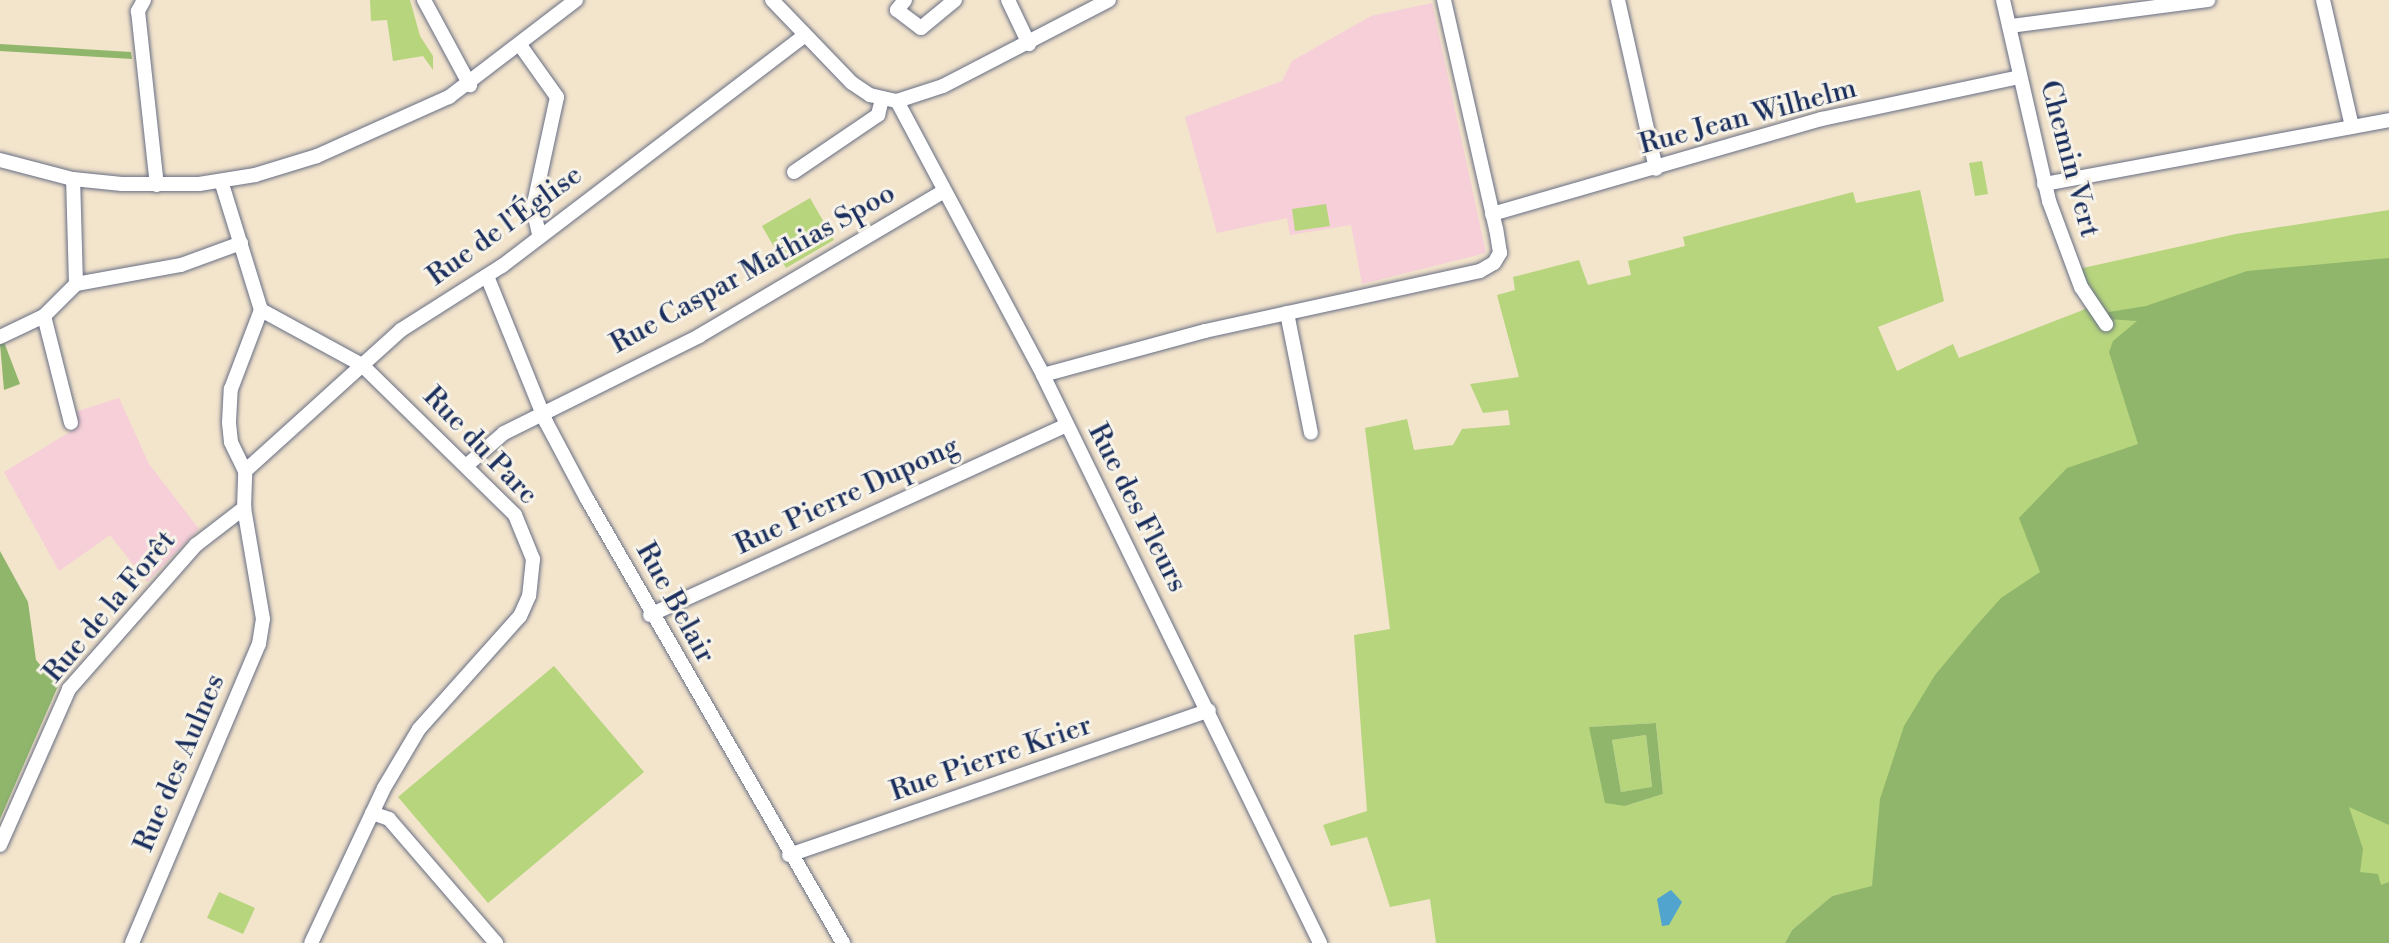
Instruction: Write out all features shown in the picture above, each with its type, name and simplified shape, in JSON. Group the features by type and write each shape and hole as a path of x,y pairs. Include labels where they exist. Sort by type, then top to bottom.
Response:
{"street":[{"path":"424,0 470,85"},
{"path":"0,160 73,179 157,185 221,181 317,156 470,85 576,0"},
{"path":"772,0 852,83 882,99 897,101 914,99 1029,44 1109,0"},
{"path":"905,0 897,10 921,28 955,0"},
{"path":"1008,0 1029,44"},
{"path":"1043,375 1287,313 1480,271 1494,263 1500,253 1444,0"},
{"path":"1618,0 1656,169"},
{"name":"Chemin Vert","path":"2003,0 2044,184 2081,287 2106,324"},
{"path":"2011,26 2208,0"},
{"path":"2323,0 2352,127"},
{"path":"142,2 157,185"},
{"name":"Rue de l'Église","path":"245,471 401,330 487,276 805,35"},
{"path":"520,45 557,97 533,208 539,234"},
{"name":"Rue Jean Wilhelm","path":"1492,214 1822,119 2019,77"},
{"path":"794,172 878,115 882,99"},
{"name":"Rue des Fleurs","path":"897,101 1043,375 1320,943"},
{"path":"2044,184 2389,120"},
{"path":"73,179 76,284"},
{"path":"221,181 261,310 231,389 231,442 245,471"},
{"name":"Rue Caspar Mathias Spoo","path":"466,466 504,433 699,336 944,191"},
{"path":"0,337 44,316 76,284 181,265 241,243"},
{"name":"Rue Belair","path":"487,276 542,412 650,615 843,943"},
{"name":"Rue du Parc","path":"261,310 362,365 466,466 523,527 532,549 531,586 520,616 495,649 419,729 372,813 311,943"},
{"path":"1287,313 1311,433"},
{"path":"44,316 71,423"},
{"name":"Rue Pierre Dupong","path":"650,615 1067,425"},
{"name":"Rue des Aulnes","path":"132,943 259,644 262,601 244,508 245,471"},
{"name":"Rue de la Forêt","path":"0,845 69,689 196,545 244,508"},
{"name":"Rue Pierre Krier","path":"789,855 1209,710"},
{"path":"372,813 389,819 496,943"}],"shaded area":[{"path":"1432,3 1486,253 1362,284 1351,225 1290,235 1287,218 1217,233 1185,117 1282,81 1292,61 1371,16"},
{"path":"119,398 149,464 199,529 147,582 110,535 59,571 4,472 78,427 75,412"}],"green space":[{"path":"370,0 410,0 420,36 433,56 433,70 423,56 393,61 387,20 371,21"},
{"path":"0,44 131,52 132,59 0,51"},
{"path":"1982,161 1988,194 1975,196 1969,163"},
{"path":"1920,190 1944,301 1878,327 1897,371 1953,344 1959,358 2083,310 2090,303 2074,270 2236,234 2389,210 2389,943 1877,865 1872,887 1832,896 1792,930 1785,943 1436,943 1430,899 1390,907 1367,837 1331,846 1323,825 1367,811 1354,635 1390,629 1365,428 1407,419 1414,450 1453,445 1462,429 1510,425 1508,410 1483,413 1470,384 1519,377 1497,295 1515,290 1513,277 1579,260 1588,285 1631,275 1628,261 1685,246 1683,237 1853,192 1856,203","holes":["1656,723 1663,794 1625,806 1590,727"]},
{"path":"810,198 834,240 786,268 762,226"},
{"path":"1326,204 1330,226 1295,231 1292,209"},
{"path":"2389,258 2389,825 2349,807 2363,849 2360,872 2378,874 2381,885 2389,882 2389,943 1785,943 1792,930 1832,896 1872,886 1880,799 1904,726 1935,675 1975,627 2001,598 2040,572 2019,518 2067,468 2138,444 2109,352 2113,341 2137,321 2108,319 2109,312 2146,306 2247,271"},
{"path":"4,342 20,384 4,390 0,344"},
{"path":"0,551 28,602 36,660 58,686 0,819"},
{"path":"554,666 644,772 488,903 398,797"},
{"path":"1656,723 1663,794 1625,806 1605,803 1589,727","holes":["1646,735 1652,787 1621,792 1612,740"]},
{"path":"1646,735 1652,788 1621,792 1612,740"},
{"path":"219,892 255,908 243,934 207,918"}],"water":[{"path":"1671,890 1682,902 1669,925 1662,926 1657,899"}]}
